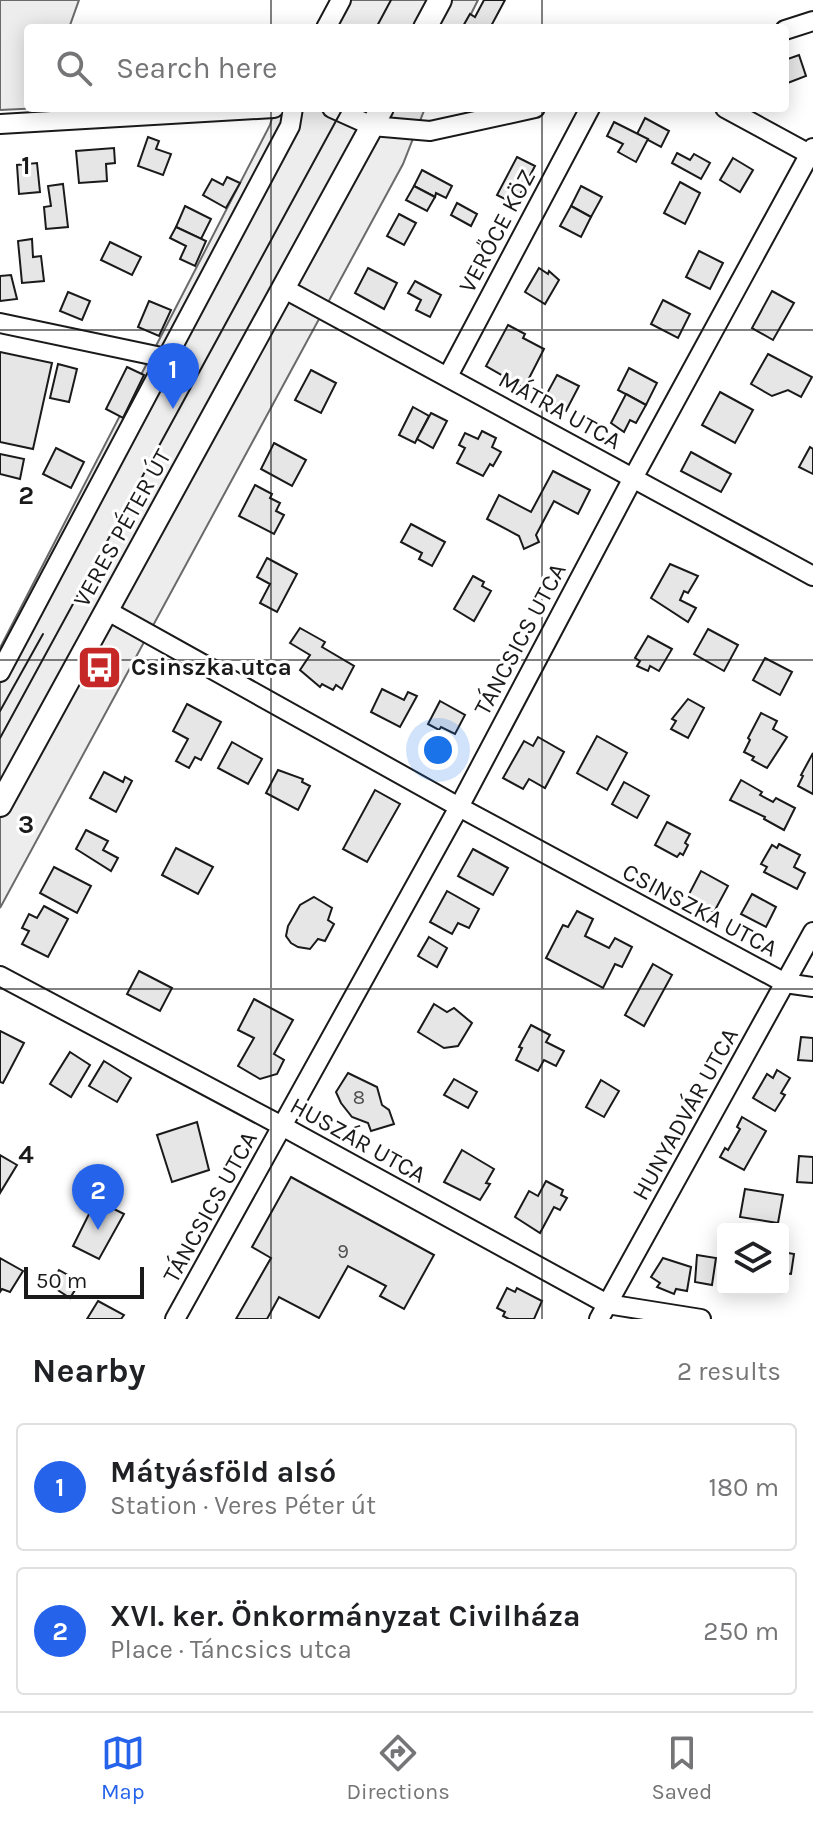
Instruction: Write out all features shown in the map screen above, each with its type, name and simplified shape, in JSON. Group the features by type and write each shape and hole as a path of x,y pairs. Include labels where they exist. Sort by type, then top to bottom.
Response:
{"main road":[{"path":"427,24 440,0"},
{"name":"VERES PÉTER ÚT","path":"0,805 377,117"}],"street":[{"path":"328,24 341,0"},
{"path":"789,29 813,21"},
{"path":"0,124 206,112"},
{"name":"VERES PÉTER ÚT","path":"0,672 290,126 292,112"},
{"path":"352,112 430,131 517,112"},
{"name":"VERŐCE KÖZ","path":"448,376 588,112"},
{"path":"733,112 812,153"},
{"name":"TÁNCSICS UTCA","path":"175,1319 459,807 633,478 812,153"},
{"name":"MÁTRA UTCA","path":"283,288 813,576"},
{"path":"0,323 166,358"},
{"name":"CSINSZKA UTCA","path":"106,610 459,807 785,983 813,987"},
{"name":"HUNYADVÁR UTCA","path":"603,1312 813,932"},
{"name":"HUSZÁR UTCA","path":"0,976 282,1126 603,1312 701,1319"}],"shaded area":[{"path":"0,0 79,0 70,24 24,24 24,109 0,110"},
{"path":"331,0 478,0 466,24 317,24"},
{"path":"274,112 423,112 403,164 0,908 0,648 270,125"}],"building":[{"path":"484,0 505,0 492,24 464,24 470,14 475,17"},
{"path":"799,55 806,76 789,82 789,59"},
{"path":"645,118 669,131 661,147 637,134"},
{"path":"614,122 648,139 636,162 618,152 623,144 607,136"},
{"path":"148,137 159,141 156,149 171,154 163,175 138,166"},
{"path":"114,148 115,163 106,164 107,181 79,183 76,151"},
{"path":"677,153 690,160 694,154 710,163 701,179 672,163"},
{"path":"517,157 535,166 515,204 497,195"},
{"path":"733,158 753,170 740,192 720,180"},
{"path":"37,163 40,192 19,194 17,165"},
{"path":"422,170 452,186 446,198 436,193 435,197 414,186"},
{"path":"227,177 240,183 226,208 203,195 212,179 223,185"},
{"path":"680,182 700,193 685,224 664,213"},
{"path":"63,184 68,227 46,229 44,207 51,206 48,186"},
{"path":"414,186 435,197 427,211 406,200"},
{"path":"581,186 602,197 591,217 571,206"},
{"path":"457,203 477,214 471,226 451,215"},
{"path":"185,206 211,219 201,239 176,227"},
{"path":"571,206 591,217 581,237 560,226"},
{"path":"399,214 416,223 404,245 387,236"},
{"path":"176,227 206,241 195,266 180,259 186,246 170,238"},
{"path":"32,239 33,257 41,256 44,281 22,283 18,241"},
{"path":"110,242 141,257 132,275 101,260"},
{"path":"699,251 723,263 710,289 686,277"},
{"path":"368,268 397,283 384,309 355,293"},
{"path":"539,268 548,274 549,271 559,280 545,304 525,292"},
{"path":"11,275 17,299 0,301 0,276"},
{"path":"415,281 441,295 430,317 416,310 421,300 408,293"},
{"path":"772,291 794,303 773,340 752,328"},
{"path":"68,292 90,301 82,320 60,311"},
{"path":"663,300 690,314 678,338 651,324"},
{"path":"149,301 171,310 159,336 138,327"},
{"path":"508,325 525,334 523,338 544,349 524,388 486,366"},
{"path":"0,352 52,363 33,449 0,442"},
{"path":"768,354 812,377 801,397 788,390 772,396 751,384"},
{"path":"58,364 77,369 69,402 50,398"},
{"path":"127,367 144,375 123,418 106,409"},
{"path":"629,368 657,383 646,405 618,390"},
{"path":"311,370 336,383 321,413 295,400"},
{"path":"557,375 579,386 566,411 544,399"},
{"path":"720,392 753,410 735,443 702,425"},
{"path":"626,394 646,405 636,423 630,420 624,432 611,423"},
{"path":"413,407 429,416 415,443 399,435"},
{"path":"431,413 447,421 433,448 417,439"},
{"path":"482,431 496,438 492,447 501,452 483,476 457,463 465,448 459,445 465,433 478,439"},
{"path":"274,443 306,460 292,486 261,469"},
{"path":"810,447 813,449 813,474 799,467"},
{"path":"56,448 84,462 71,488 43,474"},
{"path":"691,452 731,474 721,492 681,471"},
{"path":"0,454 24,459 20,479 0,474"},
{"path":"553,471 590,490 578,514 554,501 536,535 539,542 524,549 519,536 487,519 499,495 531,512"},
{"path":"255,485 272,494 270,498 280,503 276,511 284,515 274,534 239,516"},
{"path":"411,524 445,542 432,566 419,559 422,553 401,542"},
{"path":"267,558 297,574 277,612 260,603 270,584 257,577"},
{"path":"670,564 698,576 680,600 696,608 688,622 651,598"},
{"path":"473,576 484,582 482,586 491,591 474,621 454,609"},
{"path":"300,628 325,642 322,647 354,666 342,689 336,685 333,690 322,684 320,687 300,670 310,655 290,643"},
{"path":"708,629 738,645 724,671 694,654"},
{"path":"648,636 672,649 659,671 650,666 648,671 637,666 640,661 635,658"},
{"path":"765,658 792,672 780,695 753,680"},
{"path":"382,689 404,700 408,692 417,696 400,727 371,712"},
{"path":"688,699 704,708 688,738 671,729 676,721 672,719"},
{"path":"440,701 465,715 455,734 428,724"},
{"path":"187,704 221,722 201,760 195,757 189,768 176,761 188,739 173,731"},
{"path":"761,713 777,721 773,729 787,737 767,768 744,752"},
{"path":"597,736 627,753 607,790 577,773"},
{"path":"538,737 564,752 545,788 529,779 523,789 503,778 524,741 533,746"},
{"path":"232,742 262,759 248,784 218,768"},
{"path":"813,753 813,794 798,786"},
{"path":"278,770 303,779 302,782 310,786 298,810 266,793"},
{"path":"104,772 123,782 125,777 132,781 116,812 90,798"},
{"path":"741,780 773,802 776,798 795,808 784,830 730,800"},
{"path":"624,782 649,796 637,818 612,804"},
{"path":"375,790 400,804 367,862 343,849"},
{"path":"667,822 690,834 683,855 680,853 677,857 655,845"},
{"path":"86,830 108,841 103,850 118,858 111,871 76,849"},
{"path":"779,844 800,855 794,867 805,873 797,889 764,872 767,867 761,864 772,845 777,848"},
{"path":"176,848 213,867 198,894 162,875"},
{"path":"473,849 508,868 493,895 458,876"},
{"path":"54,867 91,886 77,913 40,893"},
{"path":"701,871 728,886 714,912 687,898"},
{"path":"447,891 479,909 469,928 458,923 452,934 430,922"},
{"path":"752,894 776,907 766,927 741,914"},
{"path":"314,897 332,908 328,920 334,924 325,941 318,939 310,949 298,947 286,936 288,926 300,905"},
{"path":"44,906 68,919 48,957 22,944 29,931 22,928 29,914 37,918"},
{"path":"577,911 593,919 585,936 609,948 615,938 632,947 622,967 615,964 603,988 546,958 563,925 568,927"},
{"path":"429,937 447,948 437,967 418,956"},
{"path":"653,964 672,975 644,1026 625,1015"},
{"path":"139,971 172,988 160,1011 127,994"},
{"path":"254,999 293,1020 274,1054 284,1060 277,1074 260,1079 238,1066 254,1038 238,1030"},
{"path":"434,1004 447,1012 454,1008 472,1023 458,1046 444,1048 418,1032"},
{"path":"531,1025 550,1035 546,1042 564,1051 556,1066 544,1060 538,1071 516,1060"},
{"path":"0,1031 24,1043 3,1083 0,1082"},
{"path":"801,1037 813,1038 813,1061 798,1060"},
{"path":"70,1052 90,1065 71,1097 50,1084"},
{"path":"104,1061 131,1078 117,1102 89,1086"},
{"path":"777,1070 790,1078 781,1093 785,1095 775,1111 753,1098 767,1074 773,1078"},
{"path":"348,1073 377,1087 382,1105 389,1110 394,1124 371,1131 368,1123 352,1117 336,1092"},
{"path":"454,1079 477,1092 468,1108 444,1095"},
{"path":"601,1080 619,1091 604,1117 586,1107"},
{"path":"742,1117 766,1131 744,1170 720,1157 725,1148 728,1150 740,1129 737,1127"},
{"path":"197,1122 209,1170 172,1182 157,1135"},
{"path":"462,1150 494,1169 486,1183 490,1184 480,1200 444,1182"},
{"path":"0,1155 17,1165 0,1193"},
{"path":"799,1156 813,1157 813,1183 797,1182"},
{"path":"291,1177 434,1255 404,1309 380,1296 386,1286 348,1266 319,1318 279,1297 267,1319 236,1319 271,1258 252,1247"},
{"path":"546,1181 563,1190 561,1195 567,1198 560,1210 554,1207 540,1233 515,1217 529,1191 538,1196"},
{"path":"745,1189 783,1195 778,1223 740,1217"},
{"path":"96,1200 124,1214 99,1259 73,1246"},
{"path":"789,1253 794,1254 789,1274"},
{"path":"697,1255 716,1258 712,1285 695,1282"},
{"path":"0,1258 23,1271 10,1292 2,1289 0,1292"},
{"path":"663,1258 691,1267 687,1291 676,1289 674,1294 657,1287 660,1283 651,1277"},
{"path":"59,1270 80,1282 70,1298 50,1285"},
{"path":"507,1288 515,1292 517,1288 542,1301 534,1319 509,1319 503,1316 505,1312 497,1308"},
{"path":"98,1301 124,1315 121,1319 87,1319"}],"tram line":[{"path":"378,24 391,0"},
{"path":"0,738 341,112"},
{"path":"0,711 43,634"}],"place":[{"name":"Mátyásföld alsó","path":"173,409"},
{"name":"Csinszka utca","path":"100,667"},
{"name":"XVI. ker. Önkormányzat Civilháza","path":"98,1230"}]}
